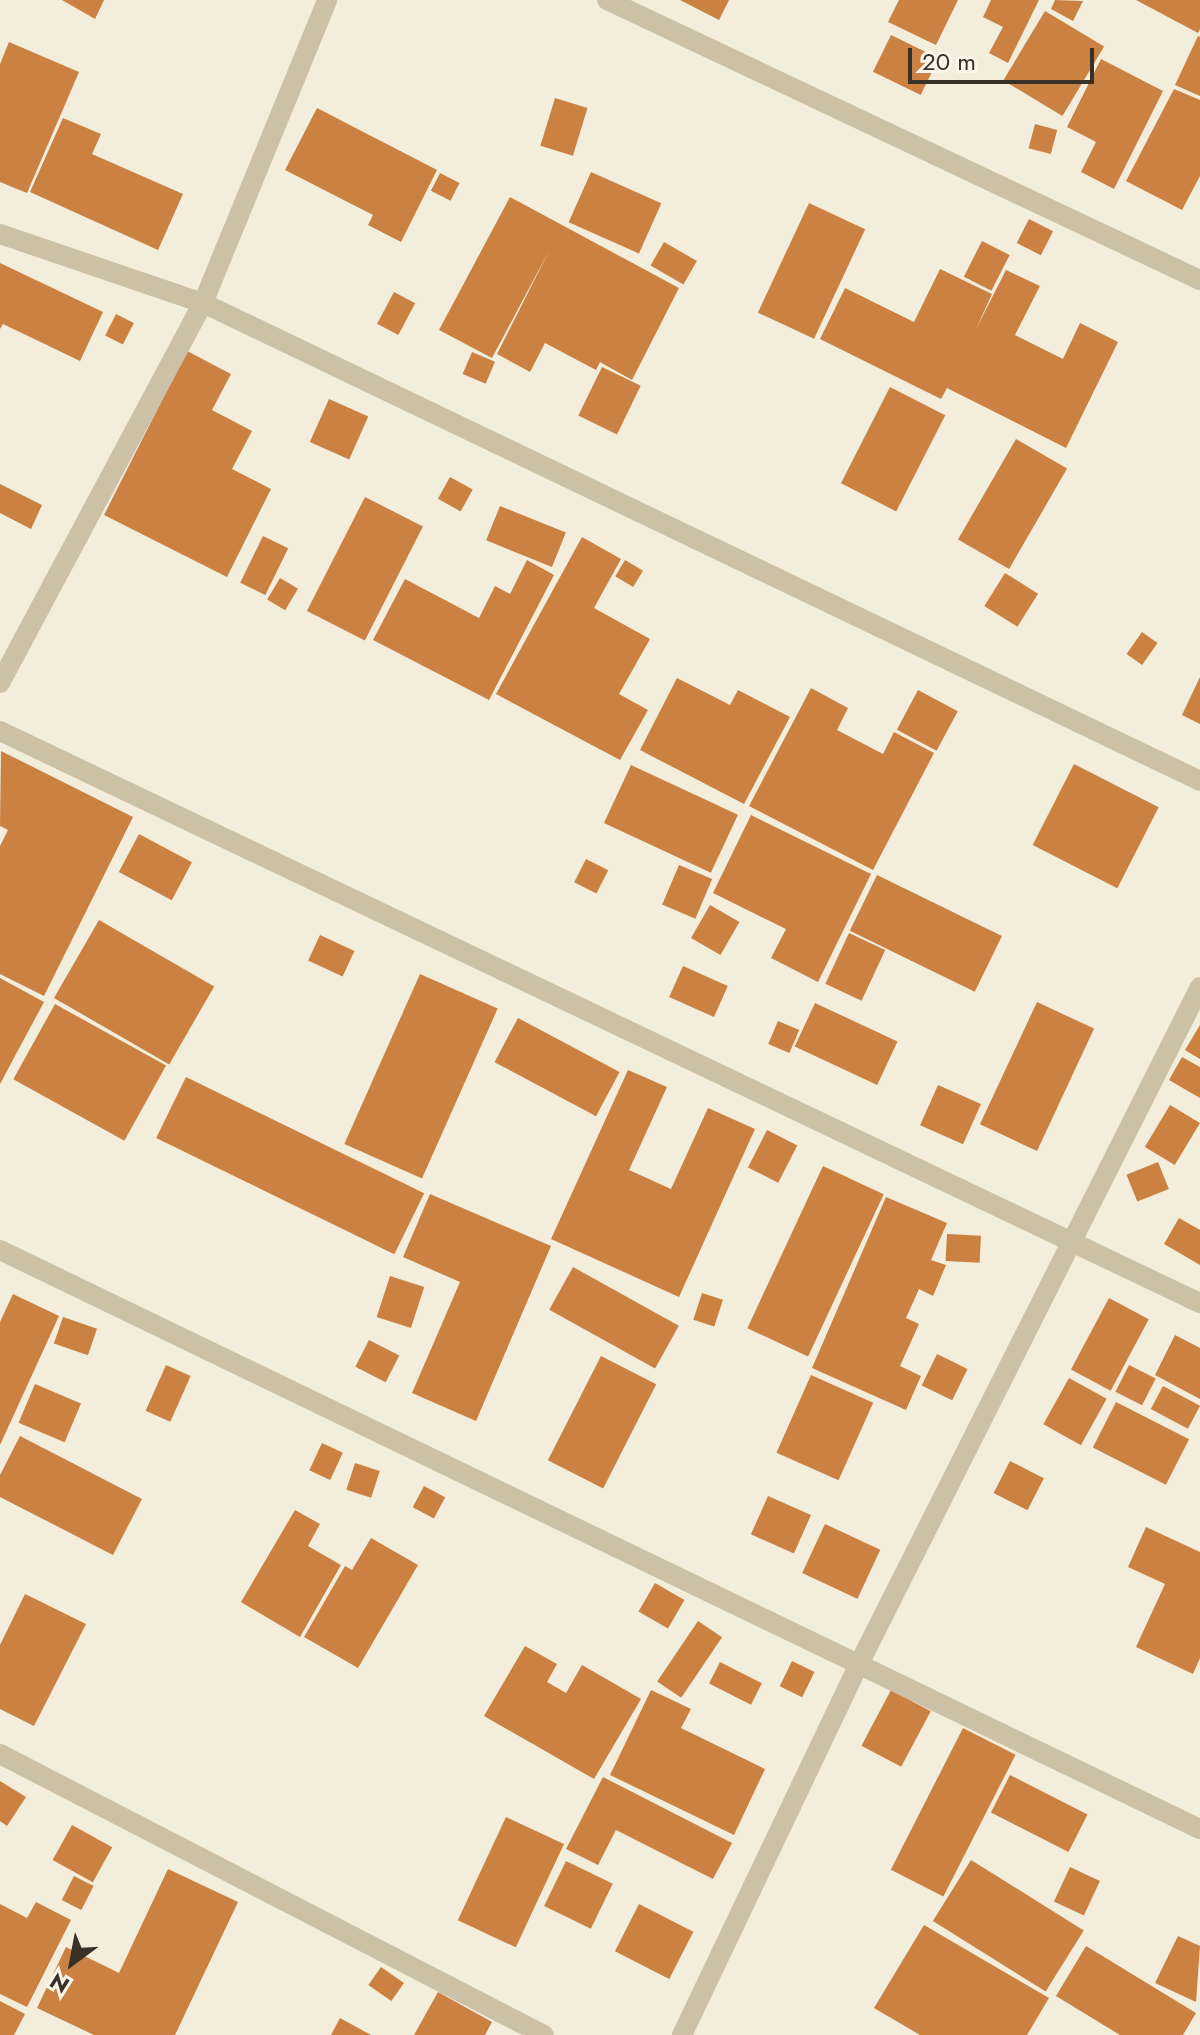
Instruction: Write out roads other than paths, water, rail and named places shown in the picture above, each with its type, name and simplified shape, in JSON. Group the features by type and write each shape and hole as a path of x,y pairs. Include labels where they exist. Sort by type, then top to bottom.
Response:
{"street":[{"path":"0,683 203,303 327,0"},
{"path":"607,0 1200,280"},
{"path":"0,234 203,303 1200,781"},
{"path":"0,731 1200,1303"},
{"path":"682,2035 859,1664 1200,987"},
{"path":"0,1250 1200,1829"},
{"path":"0,1754 544,2035"}]}
